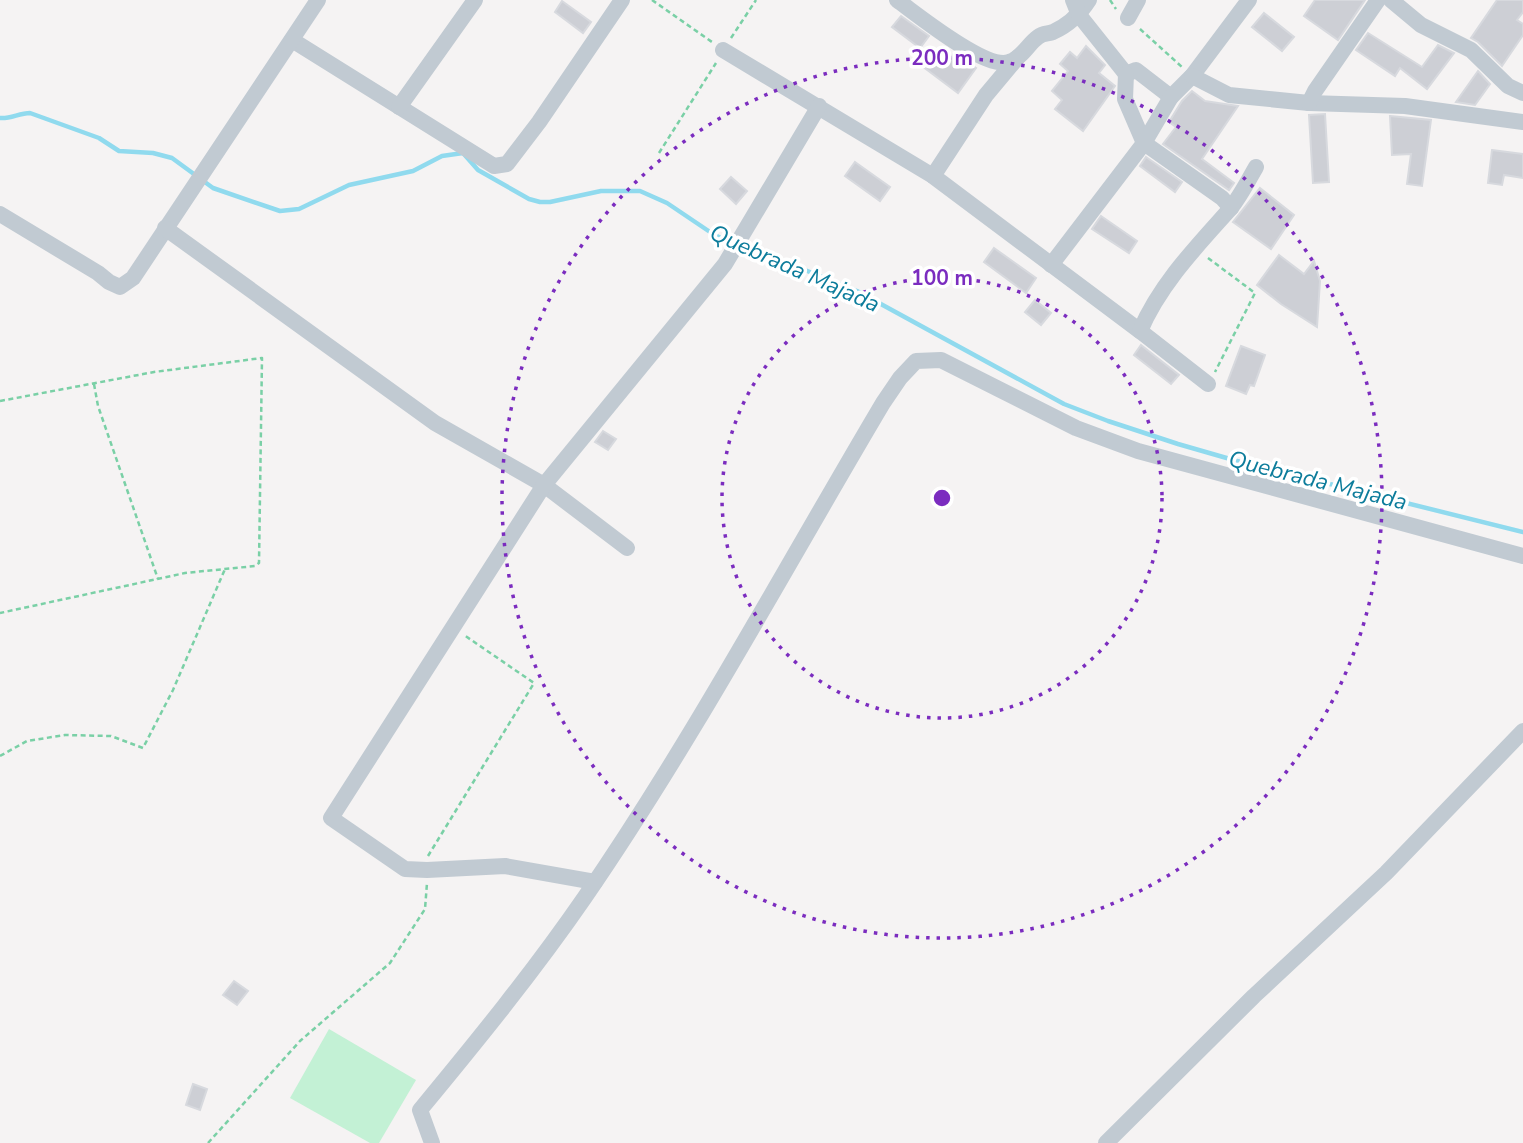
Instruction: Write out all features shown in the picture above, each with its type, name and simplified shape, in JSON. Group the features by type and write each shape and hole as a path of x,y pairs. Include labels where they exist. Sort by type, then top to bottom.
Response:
{"street":[{"path":"0,214 120,287 133,278 318,0"},
{"path":"399,107 475,0"},
{"path":"292,40 494,166 507,164 622,0"},
{"path":"897,0 950,38 984,57 1002,63 1017,58"},
{"path":"933,176 986,95 1017,58 1040,35 1051,33 1076,8 1089,0"},
{"path":"1128,18 1138,0"},
{"path":"1051,265 1144,143 1171,97 1192,76 1249,0"},
{"path":"1309,103 1378,0"},
{"path":"1391,0 1421,25 1471,50 1508,86 1523,93"},
{"path":"1076,8 1126,74 1125,99 1144,143 1222,198 1231,208"},
{"path":"723,50 933,176 1208,384"},
{"path":"1126,74 1136,70 1171,97"},
{"path":"1192,76 1229,95 1309,103 1405,106 1523,122"},
{"path":"595,883 505,866 405,869 331,818 544,485 731,254 819,106"},
{"path":"1140,331 1165,288 1194,247 1231,208 1256,167"},
{"path":"165,228 435,423 544,485 627,548"},
{"path":"432,1143 420,1110 512,999 595,883 674,761 883,403 916,361 941,360 1076,428 1138,452 1523,556"},
{"path":"1106,1143 1254,996 1386,873 1523,731"}],"path":[{"path":"652,0 723,50"},
{"path":"659,153 756,0"},
{"path":"1110,0 1116,9 1192,76"},
{"path":"1194,247 1255,293 1208,384"},
{"path":"0,401 167,370 262,358 259,563 255,566 199,570 0,613"},
{"path":"94,384 98,406 158,579"},
{"path":"0,756 27,741 65,735 111,737 143,748 173,690 225,569"},
{"path":"208,1143 300,1041 390,963 425,909 428,854 534,683 452,627"}],"green space":[{"path":"329,1029 416,1080 379,1143 370,1143 290,1098"}],"building":[{"path":"1315,0 1365,0 1338,40 1304,16"},
{"path":"1497,0 1523,0 1523,12 1517,20 1523,24 1523,35 1502,66 1471,38"},
{"path":"562,1 591,22 583,33 555,12"},
{"path":"1264,13 1294,37 1282,51 1252,27"},
{"path":"901,16 929,36 920,48 892,27"},
{"path":"1368,33 1422,67 1438,45 1454,53 1427,89 1400,68 1395,76 1356,50"},
{"path":"1086,46 1105,65 1099,73 1115,86 1083,131 1055,109 1062,100 1052,91 1068,71 1060,64 1070,52 1077,58"},
{"path":"954,53 976,68 958,93 922,66 930,55 944,66"},
{"path":"1478,71 1490,84 1475,105 1456,102"},
{"path":"1192,91 1205,101 1238,106 1202,159 1234,183 1229,190 1163,144 1176,127 1169,122"},
{"path":"1325,114 1329,182 1313,183 1309,115"},
{"path":"1390,116 1431,120 1422,186 1407,184 1411,154 1392,155"},
{"path":"1492,150 1523,154 1523,178 1504,175 1502,185 1488,183"},
{"path":"1146,157 1182,182 1175,192 1140,166"},
{"path":"855,162 890,187 880,201 845,176"},
{"path":"731,177 747,191 736,204 720,189"},
{"path":"1260,188 1294,215 1271,249 1233,222"},
{"path":"1101,216 1137,241 1129,253 1092,229"},
{"path":"994,248 1036,278 1026,293 984,262"},
{"path":"1279,255 1304,274 1314,261 1320,281 1317,327 1257,285"},
{"path":"1035,300 1051,313 1041,325 1025,312"},
{"path":"1141,345 1179,375 1171,384 1134,355"},
{"path":"1241,346 1265,355 1254,386 1250,385 1246,394 1226,386"},
{"path":"603,431 616,439 608,450 595,442"},
{"path":"234,981 248,991 237,1005 223,995"},
{"path":"193,1084 207,1089 200,1110 186,1105"}],"waterway":[{"name":"Quebrada Majada","path":"0,118 30,113 99,138 119,151 153,153 172,158 213,188 280,211 299,209 349,185 413,171 442,156 463,153 478,170 529,199 540,202 601,191 640,191 667,203 734,245 765,254 857,291 1064,404 1108,421 1237,461 1523,532"}]}
